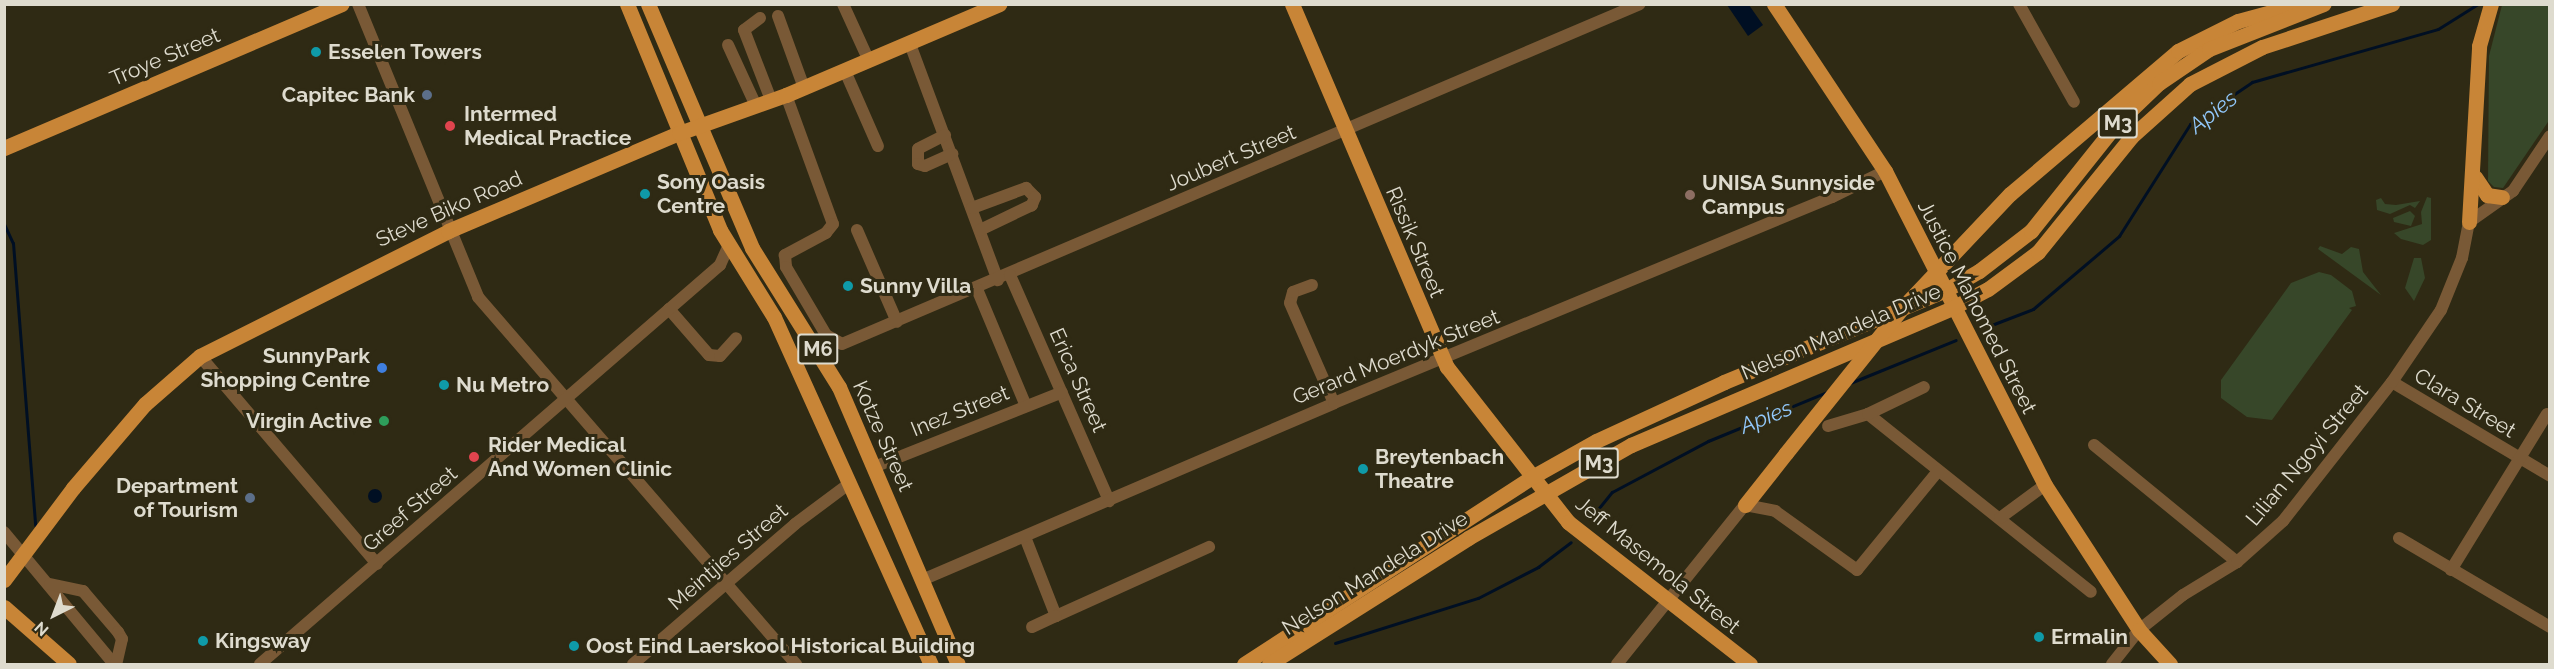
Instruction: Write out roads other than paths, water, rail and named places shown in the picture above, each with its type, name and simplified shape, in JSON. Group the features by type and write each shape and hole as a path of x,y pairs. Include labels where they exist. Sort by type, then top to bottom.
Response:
{"main road":[{"name":"Troye Street","path":"4,148 342,4"},
{"name":"M6","path":"627,4 679,133 729,245 770,310 931,664"},
{"name":"Kotze Street","path":"648,4 698,127 752,248 825,360 874,467 958,664"},
{"name":"Steve Biko Road","path":"4,580 74,488 145,404 200,356 448,231 679,133 804,88 999,4"},
{"name":"Rissik Street","path":"1292,4 1442,359 1532,477"},
{"name":"Justice Mahomed Street","path":"1774,4 1886,171 1976,354 2044,485 2139,630 2170,664"},
{"path":"1745,505 1903,307 2010,194 2178,51 2238,21 2300,4"},
{"name":"Nelson Mandela Drive","path":"1244,664 1532,477 1646,416 1946,290 2005,254 2031,231 2118,122 2179,68 2229,40 2324,4"},
{"name":"Nelson Mandela Drive","path":"1269,664 1543,494 1644,438 1954,307 1998,283 2038,252 2131,137 2190,84 2262,47 2392,4"},
{"path":"2469,222 2475,177 2479,46 2491,4"},
{"path":"2475,177 2483,192 2502,196"},
{"name":"Jeff Masemola Street","path":"1532,477 1543,494 1577,529 1750,664"},
{"path":"4,607 69,664"}],"street":[{"path":"358,4 448,231 484,306 567,398 796,664"},
{"path":"843,4 869,61"},
{"name":"Joubert Street","path":"786,95 833,225 826,233 785,255 786,267 825,335 837,344 977,289 1640,4"},
{"path":"2019,4 2073,102"},
{"path":"778,16 804,88"},
{"path":"760,18 744,30 771,100"},
{"path":"910,44 998,280"},
{"path":"728,45 756,106"},
{"path":"845,71 878,146"},
{"path":"945,135 918,149 918,164 925,166 952,153"},
{"path":"2469,222 2518,185 2550,136"},
{"name":"Gerard Moerdyk Street","path":"922,580 1334,403 1832,197 1886,171"},
{"path":"972,208 1026,188 1035,197 1032,205 980,230"},
{"name":"Lilian Ngoyi Street","path":"2112,664 2139,630 2183,596 2237,562 2283,520 2392,382 2453,285 2469,222"},
{"path":"857,230 897,322"},
{"name":"Greef Street","path":"260,664 720,265 729,245"},
{"path":"720,265 742,264"},
{"name":"Erica Street","path":"1010,275 1109,501"},
{"path":"1312,285 1293,292 1290,303 1334,403"},
{"path":"977,289 1026,406"},
{"path":"669,309 709,355 720,356 736,338"},
{"path":"200,356 376,564"},
{"name":"Clara Street","path":"2392,382 2550,476"},
{"path":"1828,426 1868,414 1924,387"},
{"name":"Inez Street","path":"874,467 1062,392"},
{"path":"1868,414 2091,592"},
{"path":"2451,570 2521,460 2547,414"},
{"path":"2094,445 2237,562"},
{"path":"1617,664 1666,600 1745,505 1775,511 1857,570 1938,471"},
{"name":"Meintjies Street","path":"633,664 726,584 850,483"},
{"path":"2000,518 2044,485"},
{"path":"4,532 115,664"},
{"path":"1025,537 1056,616"},
{"path":"2399,538 2550,627"},
{"path":"1032,627 1209,547"},
{"path":"50,584 83,591 118,632 121,646 115,664"}],"water":[{"path":"1727,5 1749,5 1763,25 1748,36"},
{"path":"1413,450 1419,453 1422,459 1419,465 1413,468 1407,465 1404,459 1407,453"},
{"path":"375,489 380,491 382,496 380,501 375,503 370,501 368,496 370,491"}],"waterway":[{"name":"Apies","path":"1981,329 2033,309 2119,236 2190,124 2252,82 2438,29 2478,4"},
{"path":"4,224 13,243 35,525"},
{"name":"Apies","path":"1850,383 1956,340"},
{"name":"Apies","path":"1590,519 1612,492 1708,441 1827,392"},
{"name":"Apies","path":"1335,643 1478,598 1538,567 1571,542"}],"place":[{"name":"Esselen Towers","path":"316,52"},
{"name":"Capitec Bank","path":"427,95"},
{"name":"Intermed Medical Practice","path":"450,126"},
{"name":"Sony Oasis Centre","path":"645,194"},
{"name":"UNISA Sunnyside Campus","path":"1690,195"},
{"name":"Sunny Villa","path":"848,286"},
{"name":"SunnyPark Shopping Centre","path":"382,368"},
{"name":"Nu Metro","path":"444,385"},
{"name":"Virgin Active","path":"384,421"},
{"name":"Rider Medical And Women Clinic","path":"474,457"},
{"name":"Breytenbach Theatre","path":"1363,469"},
{"name":"Department of Tourism","path":"250,498"},
{"name":"Ermalin","path":"2039,637"},
{"name":"Kingsway","path":"203,641"},
{"name":"Oost Eind Laerskool Historical Building","path":"574,646"}]}
